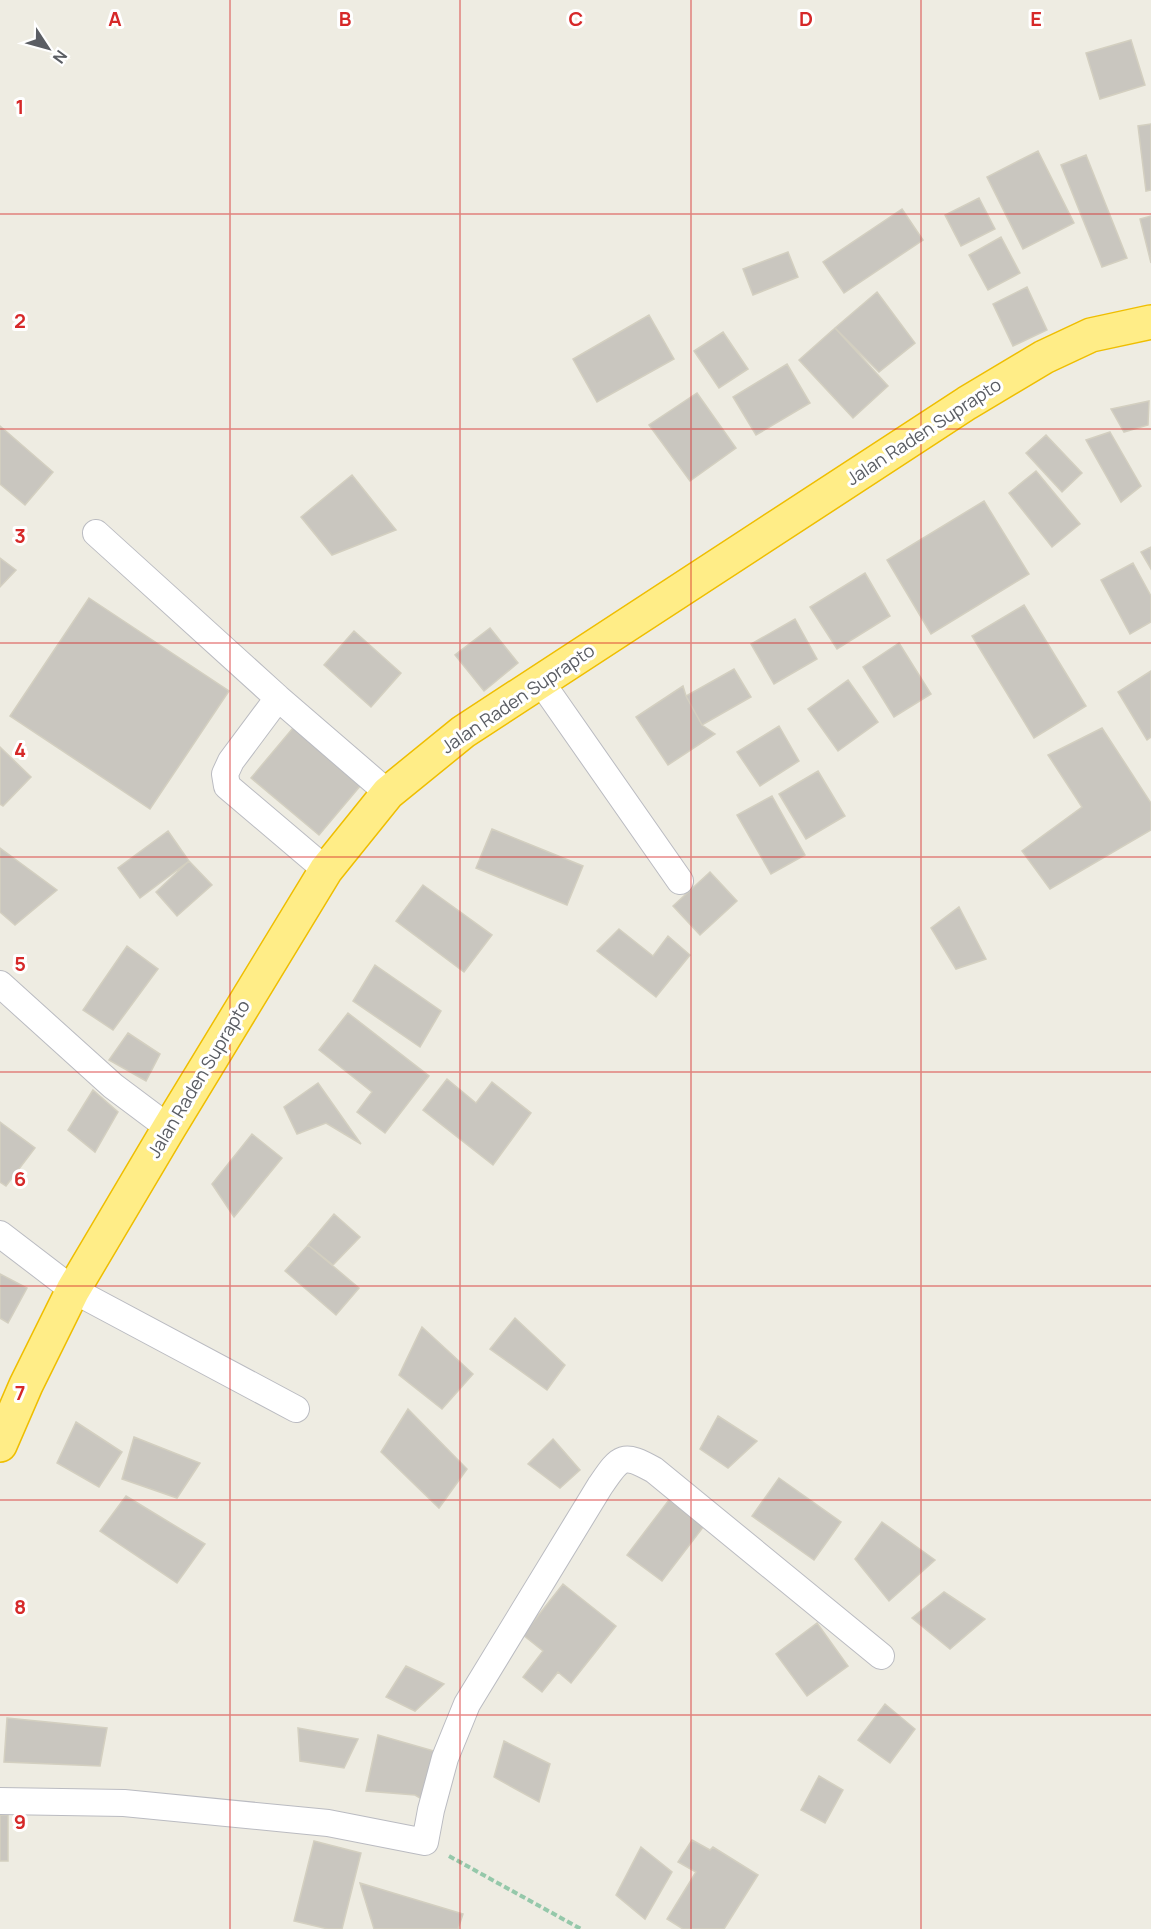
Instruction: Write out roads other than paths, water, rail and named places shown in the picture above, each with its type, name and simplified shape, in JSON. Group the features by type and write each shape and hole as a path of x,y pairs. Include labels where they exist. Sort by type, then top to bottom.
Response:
{"highway":[{"name":"Jalan Raden Suprapto","path":"0,1444 73,1290 169,1128 326,870 388,793 463,732 967,403 1044,357 1091,334 1151,322"}],"street":[{"path":"96,533 278,698 388,793"},
{"path":"541,682 680,881"},
{"path":"278,698 231,761 225,774 225,781 227,786 326,870"},
{"path":"0,984 113,1086 169,1128"},
{"path":"0,1234 73,1290 296,1409"},
{"path":"0,1801 135,1804 328,1823 425,1842 430,1810 445,1758 467,1704 600,1486 612,1469 622,1460 634,1459 654,1470 881,1656"}]}
